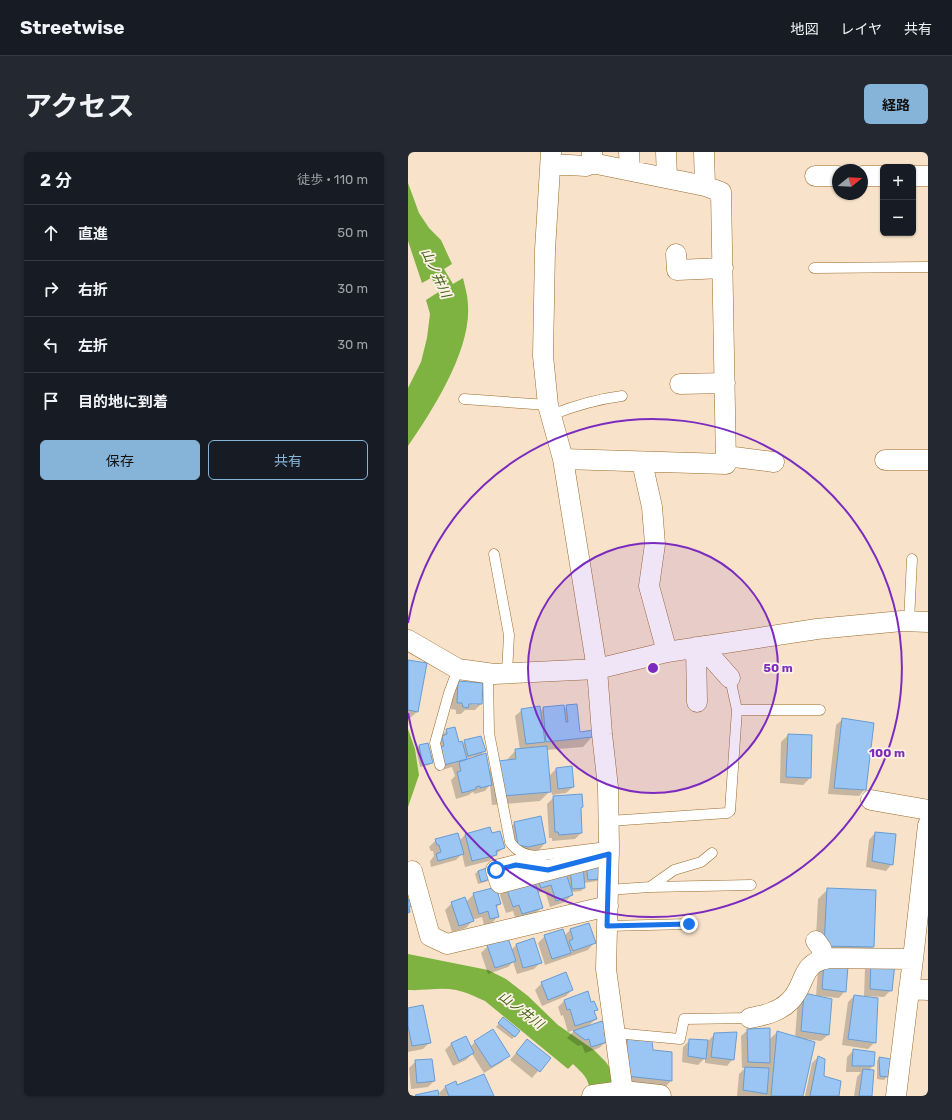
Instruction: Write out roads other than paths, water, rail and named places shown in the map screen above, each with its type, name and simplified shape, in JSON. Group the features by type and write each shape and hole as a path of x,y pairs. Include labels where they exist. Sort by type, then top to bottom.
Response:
{"main road":[{"path":"593,1096 622,1094 660,1096"}],"street":[{"path":"666,152 666,178"},
{"path":"704,152 705,186"},
{"path":"563,459 726,464 721,192 705,186 666,178 629,161 592,157 586,166 551,158 545,250 544,356 549,410 563,459 597,669 608,787 609,850 606,969 622,1094"},
{"path":"815,176 832,176"},
{"path":"868,176 880,176"},
{"path":"916,176 928,176"},
{"path":"676,254 677,270 723,268"},
{"path":"680,384 725,383"},
{"path":"726,456 774,462"},
{"path":"885,460 928,460"},
{"path":"642,462 652,507 655,544 649,586 666,652"},
{"path":"408,640 458,669 498,673 597,669 666,652 817,629 918,622"},
{"path":"700,647 706,651 730,678"},
{"path":"697,702 700,647"},
{"path":"871,800 928,810"},
{"path":"896,1096 919,989 913,959 923,917 928,825"},
{"path":"548,870 609,850"},
{"path":"412,871 430,936 447,944 608,898"},
{"path":"816,941 826,959"},
{"path":"750,1018 774,1013 789,1002 796,995 806,971 820,959 913,959"}],"lane":[{"path":"814,268 928,268"},
{"path":"464,399 549,410 622,396"},
{"path":"494,554 509,635 498,673 489,733 510,842 515,850 526,855 534,856 609,850"},
{"path":"912,559 918,622"},
{"path":"440,765 435,743 449,693 458,669"},
{"path":"609,821 727,814 730,811 737,710 730,678"},
{"path":"737,710 820,710"},
{"path":"650,887 674,870 701,862 712,853"},
{"path":"608,898 650,887 751,885"},
{"path":"607,926 689,924"},
{"path":"615,1033 680,1039 684,1019 750,1018"}],"water":[{"name":"山ノ井川","path":"408,183 419,213 429,228 441,240 452,264 444,269 453,284 463,278 468,306 467,323 457,360 439,397 408,446 408,388 421,362 427,338 430,314 426,300 440,291 431,278 422,283 408,241"},
{"path":"408,729 415,749 419,775 408,807"},
{"name":"山ノ井川","path":"408,954 488,970 506,979 528,996 558,1025 594,1050 605,1061 613,1072 616,1096 591,1096 586,1078 573,1064 568,1069 485,1001 456,990 408,990"}]}
